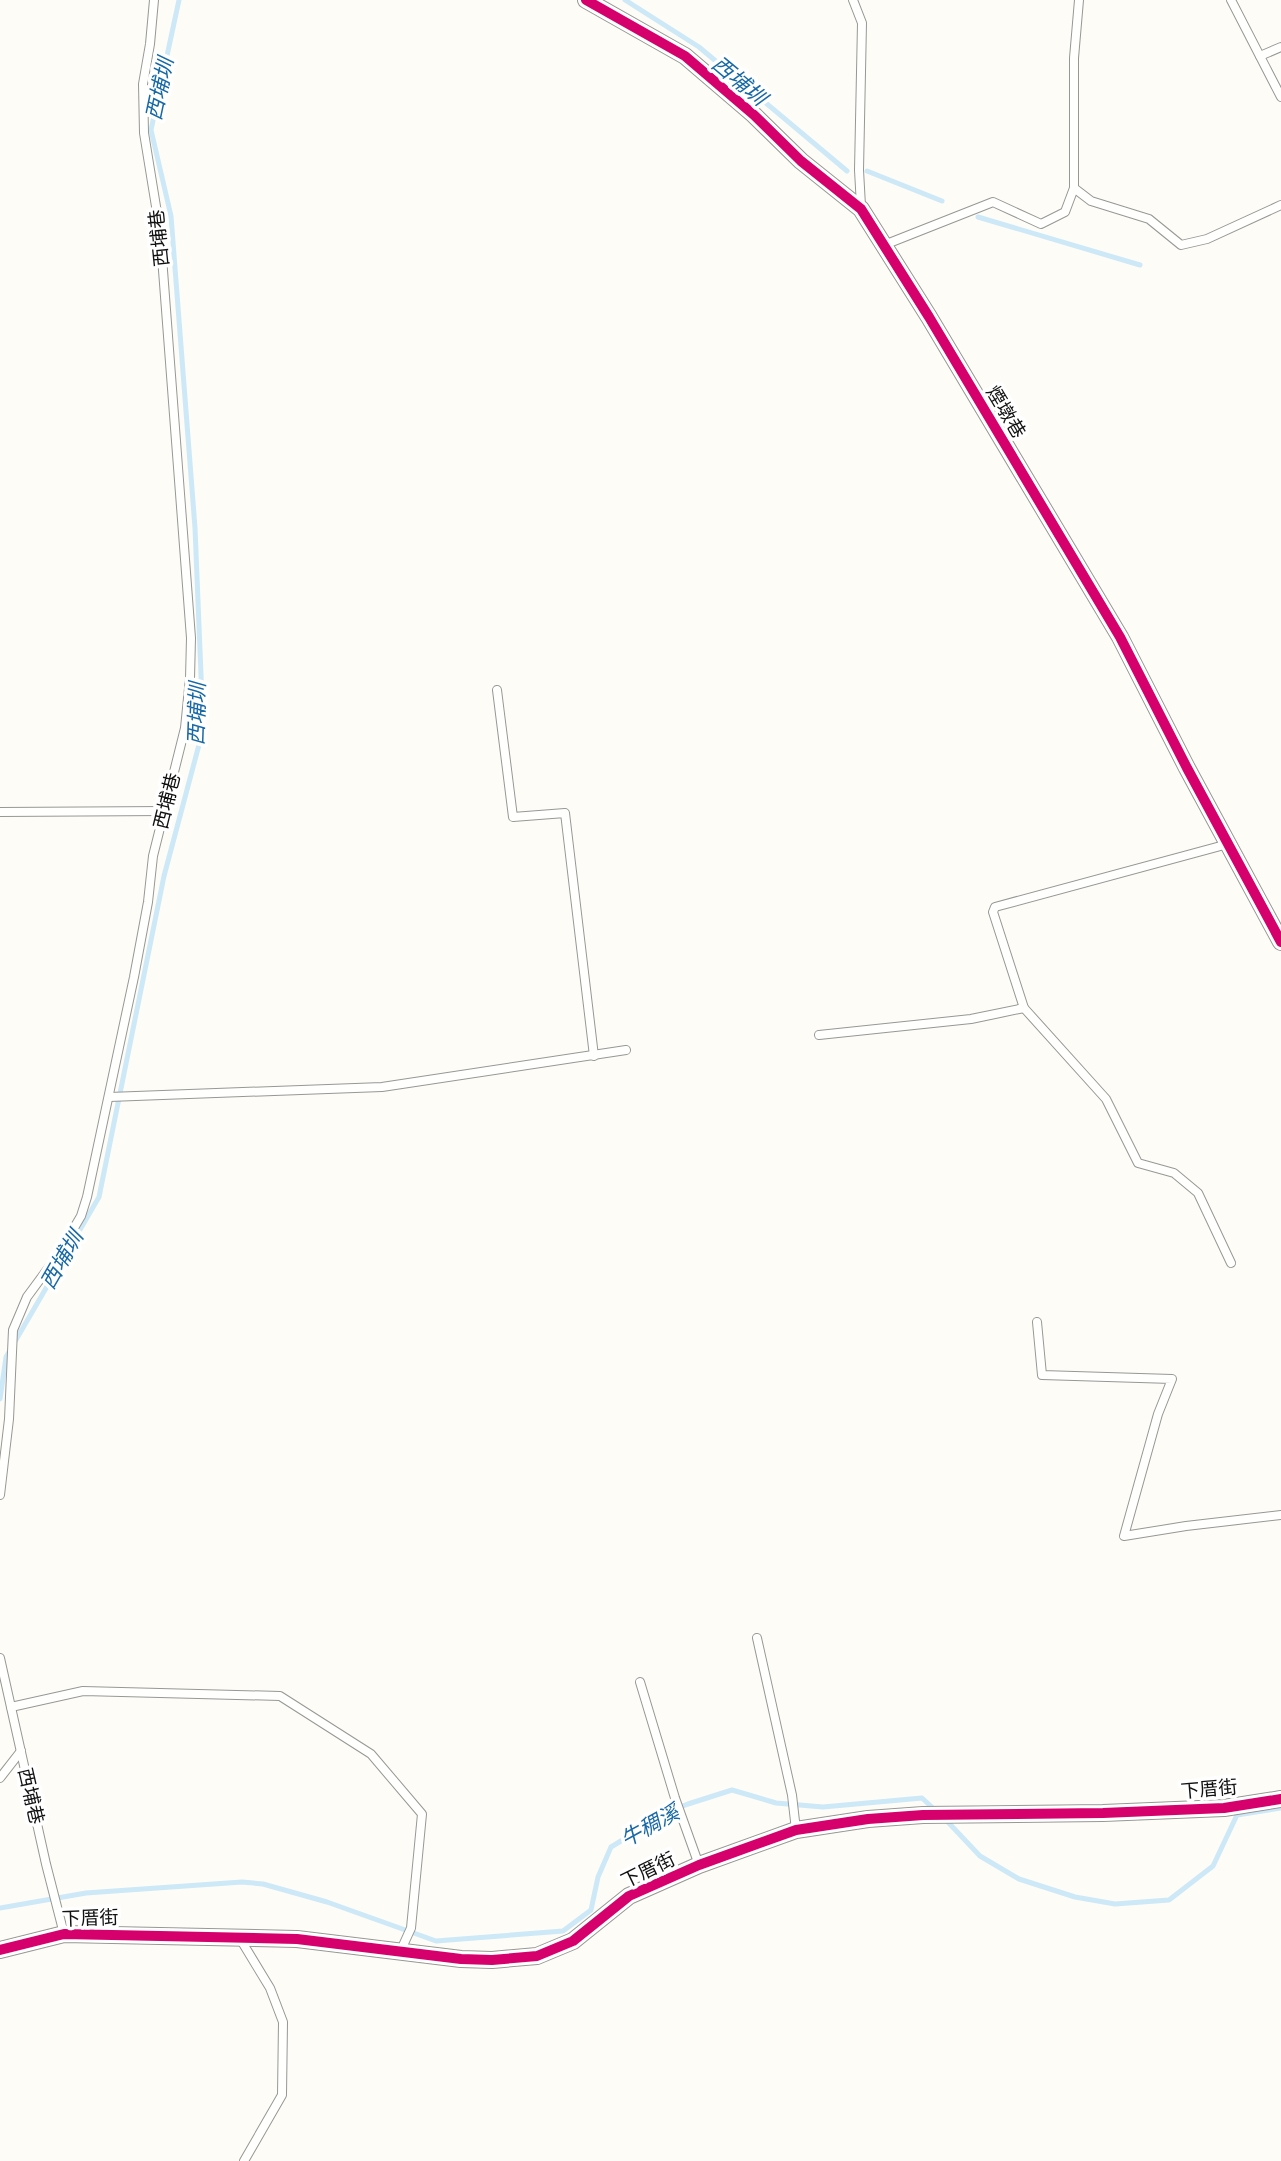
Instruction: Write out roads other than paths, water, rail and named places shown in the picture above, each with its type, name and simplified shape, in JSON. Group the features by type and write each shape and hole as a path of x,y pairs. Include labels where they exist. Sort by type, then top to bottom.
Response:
{"street":[{"name":"煙墩巷","path":"586,0 685,56 754,115 801,161 861,209 1120,637 1281,942"},
{"name":"下厝街","path":"0,1950 62,1927 403,1945 461,1959 492,1960 537,1956 573,1941 629,1896 699,1865 796,1830 868,1819 954,1813 1103,1813 1224,1808 1281,1799"}],"lane":[{"name":"西埔巷","path":"0,1495 13,1330 27,1297 58,1255 81,1216 87,1197 146,915 153,856 185,728 191,638 160,231 144,133 143,84 154,0"},
{"path":"853,0 862,23 859,170 861,209"},
{"path":"884,245 993,202 1041,224 1065,212 1074,188 1074,58 1079,0"},
{"path":"1231,0 1281,97"},
{"path":"1260,56 1281,47"},
{"path":"1074,188 1091,201 1149,219 1181,246 1207,239 1281,205"},
{"path":"498,690 513,817 565,813 594,1056"},
{"path":"0,812 166,811"},
{"path":"1228,844 995,906 993,912 1024,1008 1106,1099 1138,1163 1174,1173 1198,1193 1231,1263"},
{"path":"819,1035 971,1019 1024,1008"},
{"path":"108,1097 382,1087 626,1050"},
{"path":"1037,1322 1042,1375 1171,1379 1158,1414 1124,1536 1281,1514"},
{"path":"757,1638 792,1795 796,1830"},
{"name":"西埔巷","path":"0,1658 62,1927"},
{"path":"640,1682 675,1798 699,1865"},
{"path":"11,1707 83,1691 280,1696 371,1754 422,1814 411,1928 403,1945"},
{"path":"0,1778 21,1751"},
{"path":"239,1936 270,1988 283,2022 282,2095 245,2161"}],"waterway":[{"name":"西埔圳","path":"0,1399 6,1357 99,1197 164,876 200,741 202,699 195,528 171,216 151,130 179,0"},
{"name":"西埔圳","path":"625,0 699,47 847,171"},
{"name":"西埔圳","path":"867,171 942,201"},
{"name":"西埔圳","path":"978,217 1140,265"},
{"name":"牛稠溪","path":"0,1908 86,1893 242,1882 263,1884 327,1902 436,1941 563,1931 591,1910 598,1877 611,1847 670,1811 688,1804 732,1790 776,1803 823,1807 922,1798 935,1810"},
{"name":"牛稠溪","path":"945,1819 980,1856 1019,1879 1075,1897 1115,1904 1169,1900 1213,1866 1237,1815 1281,1808"}]}
